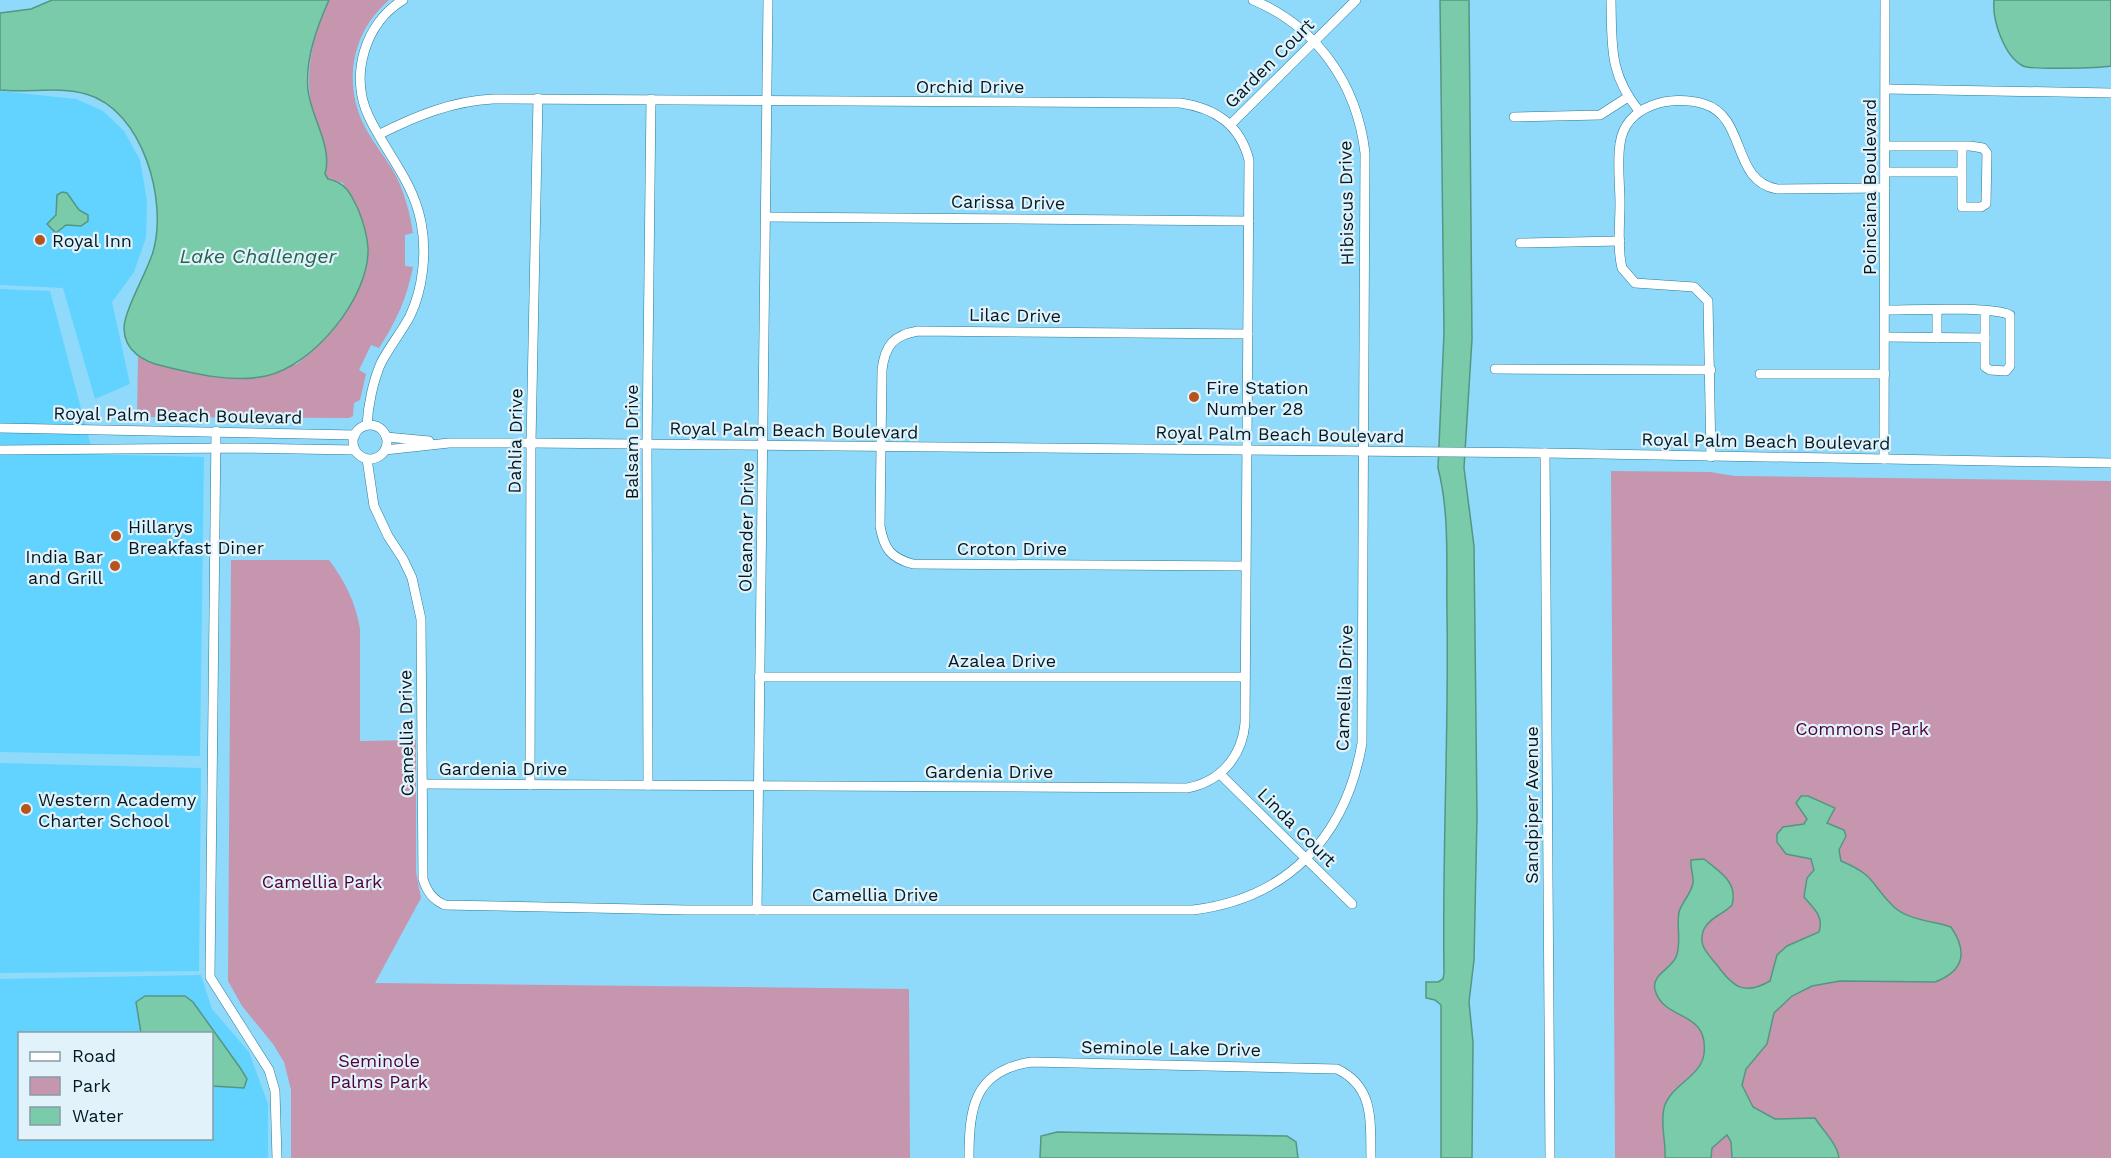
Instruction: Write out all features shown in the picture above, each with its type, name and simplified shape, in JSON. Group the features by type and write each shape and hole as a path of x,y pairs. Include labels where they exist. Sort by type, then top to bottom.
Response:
{"street":[{"path":"371,425 371,401 380,365 410,315 422,278 423,239 415,201 406,179 368,116 363,99 363,60 368,40 383,16 403,0"},
{"name":"Oleander Drive","path":"757,910 768,0"},
{"name":"Hibiscus Drive","path":"1253,0 1279,12 1314,40 1346,86 1358,117 1363,138 1363,451"},
{"name":"Garden Court","path":"1231,124 1356,0"},
{"path":"1611,0 1612,52 1619,81 1639,111"},
{"name":"Poinciana Boulevard","path":"1884,459 1885,0"},
{"path":"1886,88 2111,93"},
{"path":"1514,117 1600,116 1628,97"},
{"name":"Orchid Drive","path":"380,134 421,115 468,100 538,98 1180,103 1205,108 1231,124 1245,145 1249,160 1246,450"},
{"name":"Dahlia Drive","path":"530,785 531,443 538,98"},
{"name":"Balsam Drive","path":"648,785 647,445 651,99"},
{"path":"1711,457 1711,307 1705,295 1694,287 1635,283 1622,268 1620,143 1629,122 1639,111 1654,104 1681,100 1694,102 1718,110 1732,129 1749,172 1758,182 1770,188 1885,188"},
{"path":"1885,146 1962,146 1983,148 1987,153 1986,204 1981,207 1962,207 1962,146"},
{"path":"1885,172 1961,172"},
{"name":"Carissa Drive","path":"766,217 1249,221"},
{"path":"1520,243 1620,241"},
{"path":"1885,310 1937,310 1985,312 2010,315 2010,366 2006,371 1989,370 1985,367 1985,312"},
{"path":"1937,310 1937,338"},
{"name":"Lilac Drive","path":"881,447 884,354 890,343 902,334 930,331 1248,334"},
{"path":"1885,337 1984,338"},
{"path":"1495,369 1711,370"},
{"path":"1760,374 1885,374"},
{"path":"371,425 386,437 385,450 371,458 355,450 355,435 371,425"},
{"name":"Royal Palm Beach Boulevard","path":"0,428 355,435"},
{"path":"216,431 210,977 269,1070 275,1091 277,1158"},
{"name":"Royal Palm Beach Boulevard","path":"386,437 449,443 1469,452 2111,463"},
{"name":"Royal Palm Beach Boulevard","path":"385,450 449,443"},
{"name":"Croton Drive","path":"881,447 880,526 883,543 890,554 899,560 912,564 1245,566"},
{"name":"Royal Palm Beach Boulevard","path":"0,450 216,448 355,450"},
{"name":"Gardenia Drive","path":"424,784 1187,788 1208,782 1220,774 1233,759 1243,739 1246,450"},
{"name":"Camellia Drive","path":"371,458 371,489 379,518 404,559 418,598 421,619 424,784 423,879 428,893 445,905 757,910 1193,910 1231,903 1252,895 1285,876 1306,859 1331,829 1343,810 1354,784 1362,743 1363,451"},
{"name":"Sandpiper Avenue","path":"1545,453 1550,1158"},
{"name":"Azalea Drive","path":"759,676 1245,677"},
{"name":"Linda Court","path":"1220,774 1352,904"},
{"name":"Seminole Lake Drive","path":"969,1158 971,1110 981,1089 989,1080 1009,1067 1032,1062 1337,1069 1355,1080 1367,1097 1371,1158"}],"shaded area":[{"path":"0,91 76,99 103,111 124,131 140,160 147,201 146,238 134,272 112,302 130,384 95,399 63,288 0,285"},
{"path":"0,289 50,291 93,454 204,457 200,756 0,752"},
{"path":"0,763 201,768 199,971 0,973"},
{"path":"201,975 212,1009 249,1052 268,1104 268,1158 0,1158 0,979"}],"green space":[{"path":"329,0 389,0 377,12 360,40 355,56 353,88 362,121 399,183 407,204 413,233 405,235 405,266 413,267 408,289 396,319 379,348 371,345 359,370 366,374 360,400 354,403 353,416 349,418 137,417 138,356 145,361 186,372 224,377 297,364 327,337 351,303 361,283 368,249 364,224 343,183 328,179 325,174 325,148 315,121 310,97 311,55 318,27"},
{"name":"Commons Park","path":"1611,471 1710,472 1735,476 2111,481 2111,1158 1615,1158"},
{"name":"Seminole Palms Park","path":"231,560 329,560 349,593 360,629 360,741 416,740 416,872 421,898 375,983 909,989 910,1158 291,1158 291,1090 284,1062 273,1044 242,1006 228,981"}],"water":[{"name":"Lake Challenger","path":"52,0 329,0 316,32 310,55 308,90 324,142 327,164 325,174 328,179 347,189 363,223 368,248 366,267 360,287 349,307 335,327 302,359 284,370 266,376 240,379 201,375 156,364 142,358 131,349 125,336 125,321 153,252 157,231 157,208 153,184 136,138 123,118 106,103 86,94 65,90 0,90 0,13 31,9"},
{"path":"1440,0 1469,0 1472,339 1464,468 1474,546 1477,816 1474,960 1469,1002 1473,1042 1472,1158 1441,1158 1441,1005 1435,1000 1426,998 1426,982 1438,982 1443,979 1444,973 1447,558 1446,521 1438,468 1444,333"},
{"path":"1994,0 2111,0 2111,66 2051,68 2023,66 2010,54 2001,37 1995,17"},
{"path":"62,192 67,193 79,210 88,215 88,221 81,226 66,225 56,233 47,224 56,215 57,195"},
{"path":"1801,796 1808,796 1835,808 1827,823 1844,830 1846,836 1839,850 1841,861 1861,871 1894,907 1906,915 1951,927 1960,945 1960,960 1952,972 1935,982 1840,981 1812,986 1792,996 1774,1013 1767,1044 1746,1069 1742,1085 1753,1107 1775,1119 1815,1118 1833,1142 1839,1158 1732,1158 1731,1142 1727,1135 1712,1148 1711,1158 1665,1158 1663,1120 1667,1100 1697,1069 1704,1054 1704,1040 1700,1030 1693,1022 1667,1007 1655,990 1656,980 1678,952 1679,912 1693,883 1691,860 1704,859 1727,879 1733,890 1732,905 1710,921 1704,929 1702,940 1707,953 1728,979 1740,987 1753,988 1770,981 1777,955 1787,946 1819,932 1819,917 1804,897 1807,878 1814,870 1811,859 1786,854 1777,842 1777,834 1783,827 1804,824 1807,819 1796,803"},
{"path":"145,996 185,996 193,1002 247,1079 244,1088 213,1086 213,1032 141,1032 136,1002"},
{"path":"1057,1132 1287,1136 1296,1142 1298,1158 1040,1158 1041,1136"}],"place":[{"name":"Royal Inn","path":"40,240"},
{"name":"Fire Station Number 28","path":"1194,397"},
{"name":"Hillarys Breakfast Diner","path":"116,536"},
{"name":"India Bar and Grill","path":"115,566"},
{"name":"Western Academy Charter School","path":"26,809"}],"park label":[{"name":"Camellia Park","path":"322,881"}]}
